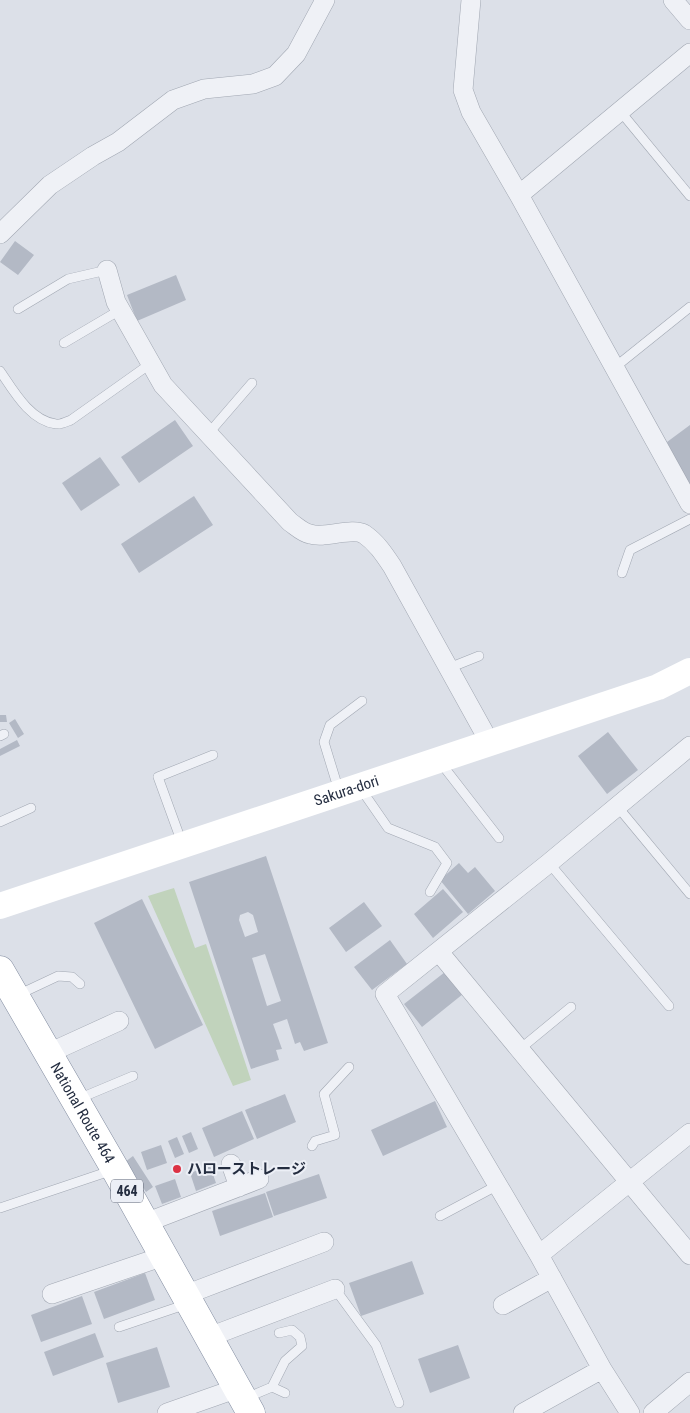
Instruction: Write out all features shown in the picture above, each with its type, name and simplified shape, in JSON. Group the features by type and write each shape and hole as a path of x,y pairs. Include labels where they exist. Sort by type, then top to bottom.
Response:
{"highway":[{"name":"National Route 464","path":"0,970 115,1169 244,1400"}],"street":[{"path":"0,234 50,186 93,156 118,142 173,100 204,90 252,84 275,76 296,54 325,0"},
{"path":"471,0 463,90 471,112 690,504"},
{"path":"674,0 690,20"},
{"path":"518,195 690,53"},
{"path":"107,270 116,302 163,385 290,522 307,534 321,536 353,532 362,533 377,545 392,566 490,743"},
{"name":"Sakura-dori","path":"0,906 658,687 690,671"},
{"path":"630,1413 602,1369 539,1255 386,994 549,863 690,746"},
{"path":"439,952 690,1255"},
{"path":"49,1053 119,1021"},
{"path":"539,1255 690,1133"},
{"path":"231,1164 239,1187"},
{"path":"145,1222 259,1179"},
{"path":"188,1299 324,1242"},
{"path":"52,1294 164,1256"},
{"path":"503,1305 552,1278"},
{"path":"209,1337 335,1289"},
{"path":"523,1413 602,1369"},
{"path":"653,1413 690,1382"},
{"path":"167,1413 244,1400"}],"lane":[{"path":"620,111 690,196"},
{"path":"18,309 68,279 107,270"},
{"path":"614,368 690,307"},
{"path":"64,343 120,310"},
{"path":"0,371 21,402 40,418 57,424 71,420 150,364"},
{"path":"208,434 252,383"},
{"path":"622,573 630,550 690,519"},
{"path":"449,668 480,656"},
{"path":"362,701 330,725 324,742 349,790 388,828 435,847 447,863 430,892"},
{"path":"182,846 158,777 213,755"},
{"path":"439,760 499,838"},
{"path":"617,806 690,894"},
{"path":"0,822 31,808"},
{"path":"549,863 669,1006"},
{"path":"19,1002 24,992 58,976 72,977 80,984"},
{"path":"520,1049 571,1007"},
{"path":"312,1146 315,1141 335,1135 324,1094 350,1067"},
{"path":"75,1100 133,1076"},
{"path":"0,1208 115,1169"},
{"path":"440,1216 498,1185"},
{"path":"335,1289 376,1345 399,1403"},
{"path":"119,1327 188,1299"},
{"path":"244,1400 272,1387 285,1361 302,1346 300,1337 292,1330 279,1333"},
{"path":"272,1387 285,1393"}],"green space":[{"path":"174,888 195,948 206,944 251,1080 233,1086 148,896"}],"building":[{"path":"15,241 34,255 18,275 0,262"},
{"path":"176,275 186,300 137,321 127,295"},
{"path":"175,420 193,446 139,483 121,457"},
{"path":"690,425 690,488 667,442"},
{"path":"100,457 120,485 81,511 62,483"},
{"path":"194,496 213,525 139,573 121,544"},
{"path":"0,715 6,715 7,722 0,722"},
{"path":"15,719 24,734 18,738 9,723"},
{"path":"608,732 638,770 607,794 578,756"},
{"path":"17,740 20,746 0,756 0,749"},
{"path":"266,856 328,1043 304,1051 300,1042 295,1044 287,1019 273,1024 282,1049 276,1050 279,1060 251,1069 189,882","holes":["248,912 253,915 258,932 245,937 239,920 240,915","265,954 281,1001 267,1006 252,958"]},
{"path":"459,863 468,873 475,867 495,891 468,914 440,880"},
{"path":"443,889 463,912 433,938 414,914"},
{"path":"142,899 203,1025 155,1049 94,923"},
{"path":"364,902 382,926 346,952 329,928"},
{"path":"390,940 407,964 372,990 354,967"},
{"path":"445,972 463,994 422,1027 404,1004"},
{"path":"285,1094 296,1122 257,1139 245,1110"},
{"path":"435,1101 447,1127 383,1156 371,1130"},
{"path":"242,1111 254,1139 214,1157 202,1128"},
{"path":"191,1132 198,1149 189,1153 182,1136"},
{"path":"177,1137 184,1154 175,1158 168,1141"},
{"path":"161,1145 167,1163 147,1170 141,1152"},
{"path":"133,1156 153,1187 146,1192 125,1162"},
{"path":"210,1166 216,1183 196,1191 190,1173"},
{"path":"319,1174 327,1198 274,1216 266,1192"},
{"path":"175,1179 181,1197 162,1204 155,1186"},
{"path":"265,1193 273,1217 220,1236 212,1211"},
{"path":"412,1261 424,1294 361,1316 349,1283"},
{"path":"145,1273 155,1300 104,1319 94,1292"},
{"path":"82,1296 92,1324 41,1342 31,1315"},
{"path":"95,1333 104,1357 53,1376 44,1352"},
{"path":"458,1345 470,1378 430,1393 418,1359"},
{"path":"157,1347 170,1387 118,1403 106,1363"}],"place":[{"name":"ハローストレージ","path":"177,1169"}]}
